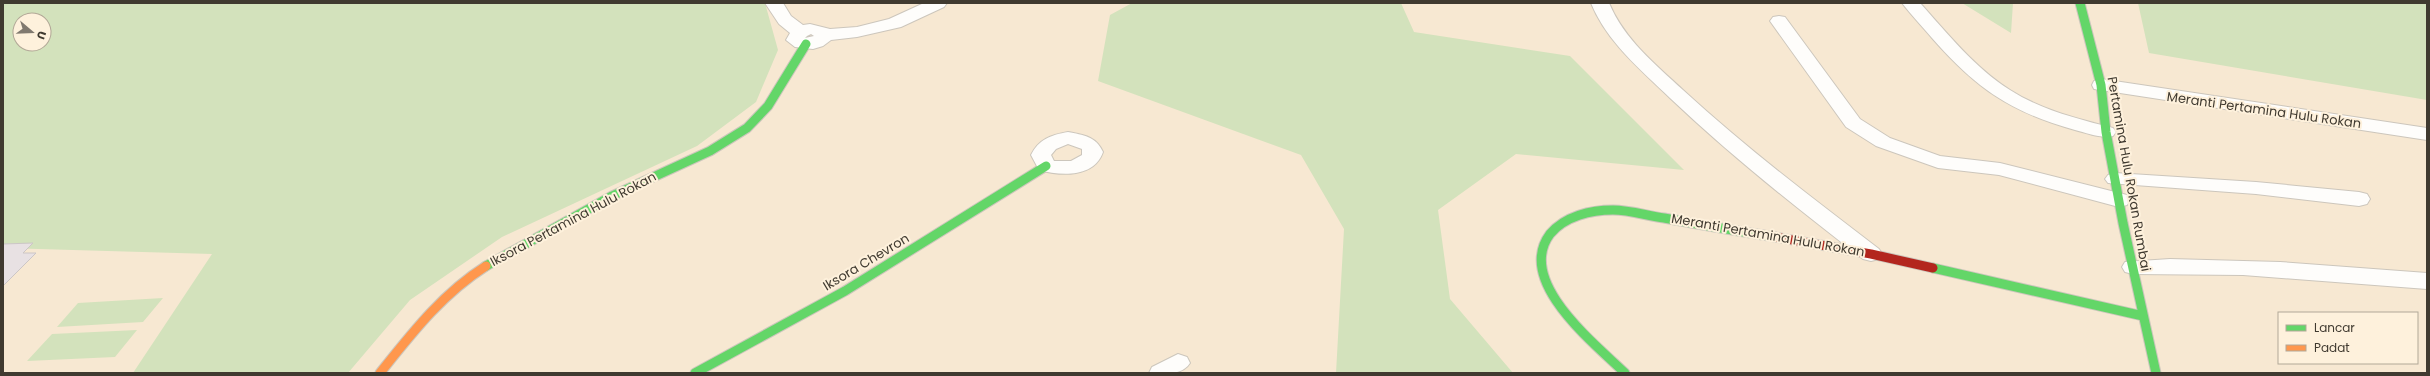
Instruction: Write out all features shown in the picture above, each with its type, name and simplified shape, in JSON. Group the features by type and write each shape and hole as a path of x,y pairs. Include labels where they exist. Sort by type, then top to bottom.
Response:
{"street":[{"path":"774,3 785,20 803,38 819,41 824,35 857,32 894,23 938,3"},
{"name":"Meranti Pertamina Hulu Rokan","path":"1600,3 1613,31 1702,118 1758,167 1871,254"},
{"path":"1911,3 1971,67 2002,93 2022,104 2060,120 2106,132"},
{"name":"Pertamina Hulu Rokan Rumbai","path":"2080,3 2101,85 2106,132 2142,316 2156,373"},
{"path":"1779,21 1853,123 1883,142 1938,162 2000,168 2119,200"},
{"name":"Iksora Pertamina Hulu Rokan","path":"380,373 439,301 470,275 612,196 710,151 747,128 768,106 803,38"},
{"name":"Meranti Pertamina Hulu Rokan","path":"2101,85 2427,134"},
{"name":"Iksora Chevron","path":"695,373 845,291 1046,166"},
{"path":"2115,179 2249,187 2359,199"},
{"name":"Meranti Pertamina Hulu Rokan","path":"1625,373 1570,322 1552,294 1541,267 1540,254 1544,242 1551,231 1571,217 1595,210 1624,211 1871,254"},
{"path":"1871,254 2142,316"},
{"path":"2133,267 2174,266 2252,269 2427,281"}],"shaded area":[{"path":"3,3 2427,3 2427,373 3,373"}],"green space":[{"path":"3,3 765,3 778,50 756,102 697,146 502,237 410,300 348,373 133,373 212,254 3,248"},
{"path":"1132,3 1401,3 1414,32 1570,56 1684,170 1516,154 1438,210 1450,299 1513,373 1336,373 1344,229 1301,155 1098,81 1110,15"},
{"path":"1962,3 2013,3 2011,33"},
{"path":"2138,3 2427,3 2427,100 2149,53"},
{"path":"163,298 143,322 57,327 78,303"},
{"path":"137,330 115,357 27,361 52,334"}],"building":[{"path":"33,243 23,253 36,253 3,286 3,244"}],"traffic: fast":[{"path":"2080,3 2101,85 2106,132 2123,223 2156,373"},
{"path":"486,266 612,196 710,151 747,128 768,106 806,44"},
{"path":"695,373 845,291 1046,166"},
{"path":"1625,373 1577,326 1560,306 1547,285 1540,265 1542,245 1555,228 1579,214 1614,210 1775,237"},
{"path":"1933,268 2143,316"}],"traffic: slow":[{"path":"380,373 428,314 455,288 486,266"}],"traffic: jam":[{"path":"1775,237 1871,254 1933,268"}]}
